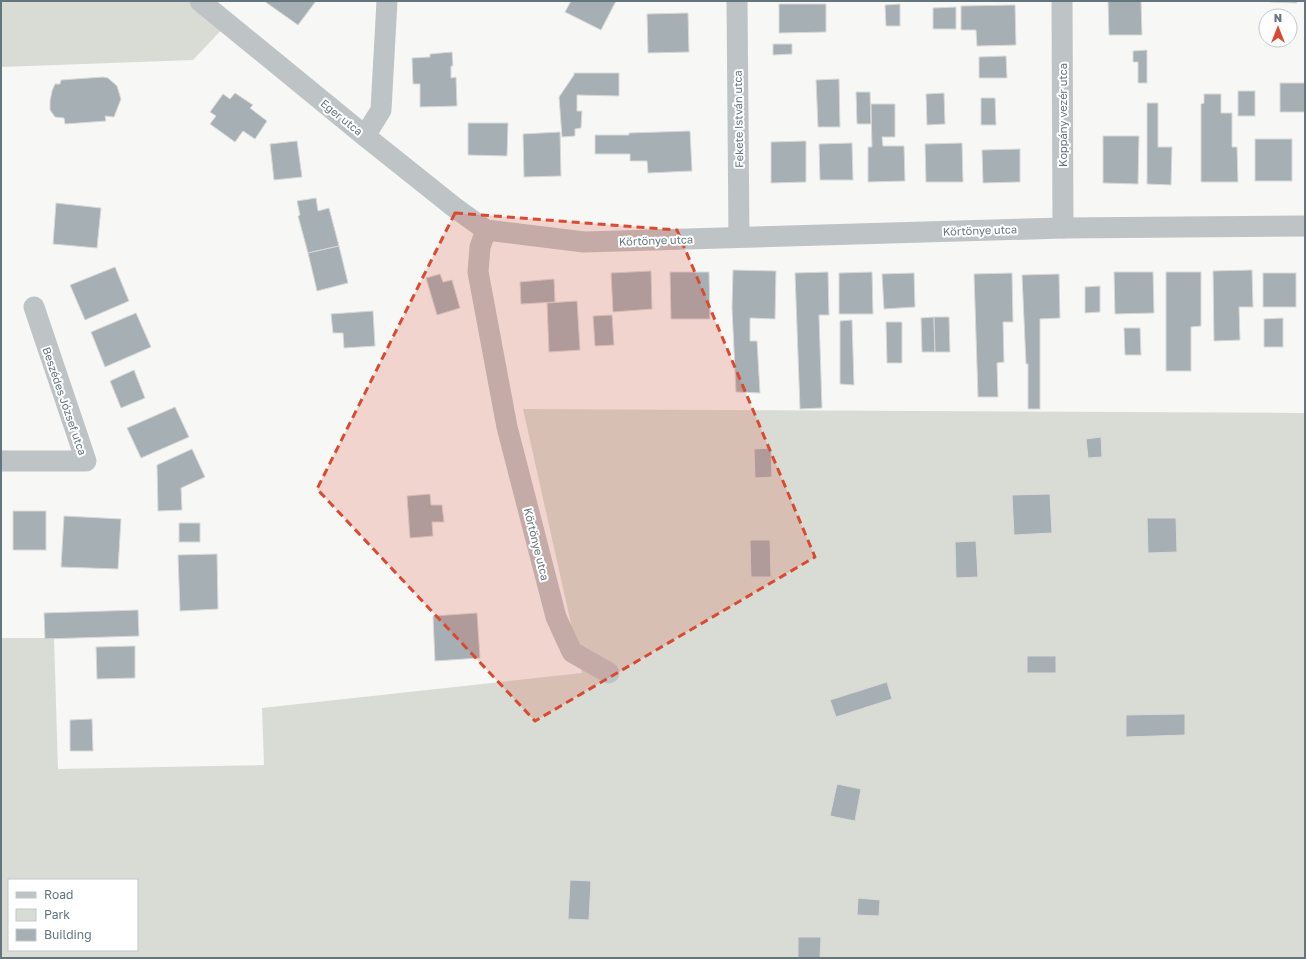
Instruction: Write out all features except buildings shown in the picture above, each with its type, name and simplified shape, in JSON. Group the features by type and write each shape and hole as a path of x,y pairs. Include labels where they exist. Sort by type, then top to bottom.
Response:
{"street":[{"name":"Eger utca","path":"200,1 365,136 454,207 486,230"},
{"path":"365,136 381,110 387,1"},
{"name":"Fekete István utca","path":"736,1 739,237"},
{"name":"Koppány vezér utca","path":"1062,1 1063,228"},
{"name":"Körtönye utca","path":"609,673 572,652 556,617 507,427 478,272 480,247 486,230 584,242 1063,228 1305,226"},
{"name":"Beszédes József utca","path":"1,461 86,461 34,307"}],"highlighted area":[{"path":"455,213 677,230 815,557 535,721 317,489"}],"green space":[{"path":"1,1 200,1 228,23 193,60 1,67"},
{"path":"523,409 1305,413 1305,958 1,958 1,638 54,638 58,769 264,765 262,708 582,673"}]}
